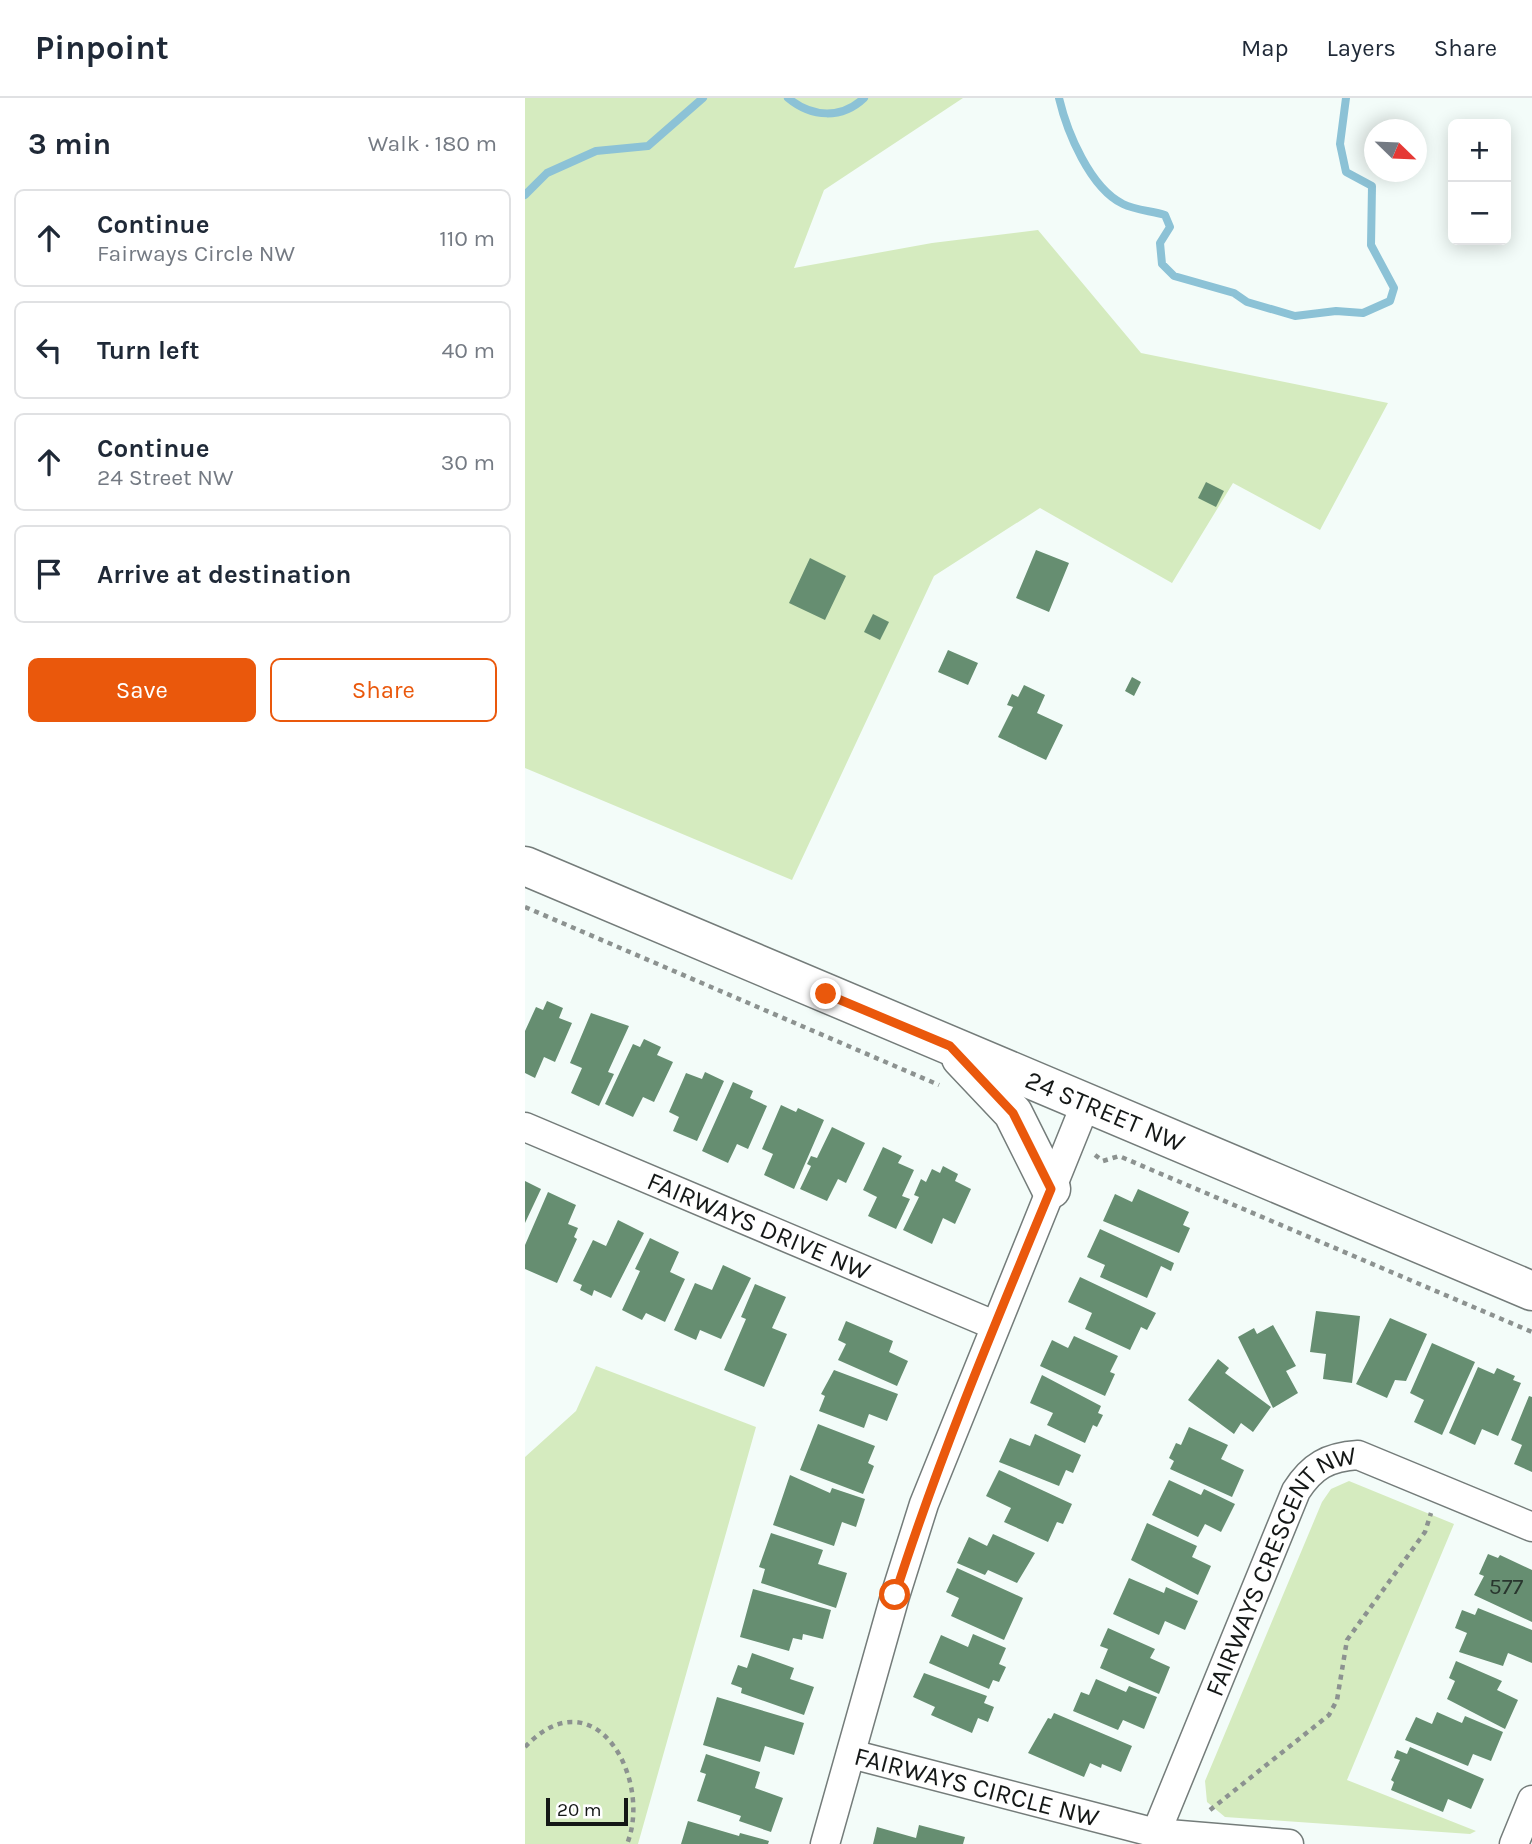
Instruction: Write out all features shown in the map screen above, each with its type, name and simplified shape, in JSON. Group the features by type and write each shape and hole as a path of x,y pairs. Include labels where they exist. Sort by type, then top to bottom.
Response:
{"street":[{"name":"24 STREET NW","path":"525,866 1532,1291"},
{"path":"950,1046 1013,1113 1051,1189"},
{"name":"FAIRWAYS CIRCLE NW","path":"1086,1103 994,1325 924,1504 895,1595 851,1754 1168,1834 1289,1844"},
{"name":"FAIRWAYS DRIVE NW","path":"525,1127 994,1325"},
{"name":"FAIRWAYS CRESCENT NW","path":"1168,1834 1296,1491 1307,1474 1321,1463 1337,1457 1358,1455 1532,1527"},
{"path":"825,1844 851,1754"},
{"path":"1514,1844 1532,1800"}],"path":[{"path":"525,907 920,1074 947,1089"},
{"path":"1103,1161 1119,1156 1532,1332"},
{"path":"1168,1834 1329,1715 1337,1700 1347,1640 1354,1625 1425,1532 1439,1489"},
{"path":"525,1747 545,1728 563,1720 577,1720 592,1726 605,1737 629,1775 635,1814 627,1844"}],"green space":[{"path":"525,98 963,98 824,190 794,268 932,243 1038,230 1141,353 1388,403 1320,530 1233,483 1172,583 1040,508 934,576 792,880 525,768"},
{"path":"596,1366 756,1427 638,1844 525,1844 525,1457 576,1411"},
{"path":"1349,1481 1454,1524 1347,1780 1476,1831 1470,1834 1225,1817 1207,1802 1205,1781 1322,1502 1331,1489"}],"building":[{"path":"1206,482 1224,491 1216,507 1198,498"},
{"path":"1036,550 1069,563 1049,612 1016,598"},
{"path":"810,558 846,576 825,620 789,603"},
{"path":"873,614 889,622 880,640 864,632"},
{"path":"948,650 978,663 968,685 938,672"},
{"path":"1132,677 1141,682 1134,696 1125,691"},
{"path":"1024,685 1045,695 1037,713 1063,725 1046,760 998,737 1013,707 1007,705 1012,694 1018,697"},
{"path":"547,1001 563,1008 559,1018 572,1023 555,1062 544,1057 535,1078 525,1073 525,1031 536,1007 543,1010"},
{"path":"591,1013 629,1026 608,1072 614,1074 599,1106 571,1093 582,1068 570,1063"},
{"path":"644,1039 661,1047 657,1055 673,1062 654,1102 643,1097 633,1117 605,1104 633,1044 640,1047"},
{"path":"705,1072 724,1081 697,1141 673,1131 679,1117 669,1112 686,1073 702,1079"},
{"path":"733,1082 753,1091 750,1098 767,1106 748,1149 737,1144 728,1163 702,1151"},
{"path":"781,1105 796,1112 798,1108 824,1120 794,1189 764,1175 773,1154 762,1149"},
{"path":"832,1127 865,1143 846,1183 838,1179 827,1201 800,1189 811,1166 807,1164 811,1156 817,1158"},
{"path":"883,1147 902,1156 898,1163 914,1170 902,1196 910,1199 896,1229 868,1216 877,1197 863,1190"},
{"path":"943,1166 958,1174 955,1181 971,1189 955,1224 943,1218 932,1244 903,1230 919,1197 914,1195 921,1179 926,1182 932,1169 940,1173"},
{"path":"525,1181 541,1189 525,1223"},
{"path":"1138,1189 1189,1212 1183,1225 1190,1228 1179,1253 1103,1221 1115,1194 1132,1202"},
{"path":"548,1192 576,1205 568,1224 578,1228 574,1237 577,1239 557,1283 525,1269 525,1245"},
{"path":"618,1220 644,1233 611,1298 594,1290 592,1296 580,1290 582,1285 573,1281 593,1240 606,1246"},
{"path":"1100,1229 1174,1263 1171,1271 1161,1266 1147,1298 1100,1277 1105,1265 1087,1257"},
{"path":"650,1238 679,1252 670,1272 685,1279 665,1322 646,1313 642,1320 622,1310 640,1271 635,1269"},
{"path":"723,1265 751,1278 721,1339 700,1330 696,1340 674,1330 695,1283 712,1290"},
{"path":"1080,1277 1156,1313 1147,1330 1141,1327 1130,1350 1085,1329 1092,1313 1068,1302"},
{"path":"755,1284 786,1297 772,1328 787,1334 764,1387 724,1370 746,1319 741,1317"},
{"path":"1316,1311 1360,1316 1352,1383 1323,1379 1326,1354 1310,1352"},
{"path":"1390,1318 1427,1334 1406,1381 1395,1380 1387,1398 1356,1384"},
{"path":"846,1321 893,1341 889,1352 908,1361 897,1386 838,1360 846,1344 838,1340"},
{"path":"1273,1325 1296,1366 1286,1371 1298,1393 1273,1408 1238,1337 1254,1328 1257,1334"},
{"path":"1074,1336 1118,1356 1110,1372 1115,1374 1105,1396 1040,1366 1052,1340 1068,1348"},
{"path":"1432,1343 1475,1362 1442,1435 1414,1422 1424,1400 1410,1393"},
{"path":"1218,1359 1229,1368 1225,1373 1271,1407 1253,1432 1241,1423 1234,1434 1188,1400"},
{"path":"1478,1367 1494,1374 1497,1368 1515,1376 1513,1380 1521,1383 1498,1436 1482,1429 1475,1445 1449,1433"},
{"path":"834,1370 898,1394 887,1421 869,1414 864,1428 819,1411 825,1396 821,1394"},
{"path":"1042,1375 1101,1406 1098,1413 1103,1415 1097,1427 1093,1425 1085,1443 1047,1425 1053,1413 1030,1403"},
{"path":"1529,1396 1532,1397 1532,1472 1514,1464 1522,1445 1511,1440"},
{"path":"818,1424 875,1446 868,1463 874,1466 863,1494 800,1470"},
{"path":"1189,1427 1228,1445 1221,1459 1244,1470 1232,1497 1170,1469 1174,1461 1169,1458 1176,1443 1181,1445"},
{"path":"1035,1434 1081,1455 1073,1473 1066,1470 1059,1486 999,1462 1010,1438 1030,1446"},
{"path":"999,1470 1072,1504 1063,1524 1057,1522 1048,1542 1004,1522 1011,1508 986,1496"},
{"path":"790,1475 830,1493 832,1488 865,1499 856,1527 842,1522 834,1546 773,1525"},
{"path":"1169,1480 1201,1495 1204,1489 1235,1504 1221,1532 1205,1524 1198,1537 1152,1515"},
{"path":"1147,1523 1197,1546 1192,1557 1211,1566 1198,1595 1131,1560"},
{"path":"771,1533 823,1550 818,1564 847,1573 836,1608 761,1583 765,1569 759,1567"},
{"path":"993,1534 1035,1553 1017,1583 988,1570 985,1575 957,1563 969,1537 987,1546"},
{"path":"1488,1554 1498,1558 1500,1555 1532,1570 1532,1622 1474,1595 1484,1576 1479,1574"},
{"path":"957,1568 1023,1598 1004,1640 951,1616 959,1598 946,1592"},
{"path":"1129,1578 1164,1593 1166,1587 1198,1601 1185,1630 1165,1621 1159,1635 1113,1614"},
{"path":"753,1589 831,1610 823,1639 803,1634 802,1640 793,1638 789,1651 740,1637"},
{"path":"1478,1608 1532,1630 1532,1663 1508,1653 1503,1666 1459,1652 1467,1633 1455,1628 1462,1610 1475,1615"},
{"path":"1108,1628 1155,1649 1150,1658 1170,1667 1159,1694 1100,1668 1108,1649 1100,1646"},
{"path":"973,1634 1006,1648 999,1664 1006,1667 999,1682 993,1680 989,1689 929,1663 941,1635 968,1647"},
{"path":"752,1653 794,1668 790,1679 814,1687 804,1715 741,1693 742,1688 731,1684 738,1665 747,1668"},
{"path":"1456,1661 1502,1681 1497,1690 1518,1700 1505,1729 1447,1699 1455,1681 1449,1678"},
{"path":"924,1673 987,1696 984,1703 994,1707 988,1722 978,1718 972,1733 931,1715 935,1707 913,1697"},
{"path":"1096,1679 1126,1692 1129,1686 1157,1697 1144,1729 1123,1720 1118,1730 1073,1711 1081,1692 1089,1695"},
{"path":"717,1697 804,1723 794,1755 765,1746 760,1762 703,1745"},
{"path":"1437,1712 1462,1723 1465,1716 1503,1732 1491,1761 1473,1754 1468,1766 1405,1740 1416,1717 1432,1724"},
{"path":"1054,1713 1132,1746 1121,1772 1102,1764 1101,1768 1090,1763 1084,1777 1028,1753 1048,1718 1051,1719"},
{"path":"1410,1747 1484,1779 1471,1809 1448,1799 1443,1812 1391,1790 1394,1782 1391,1780 1400,1760 1394,1758 1397,1750 1407,1754"},
{"path":"706,1754 760,1772 755,1788 783,1798 771,1832 739,1821 741,1816 697,1801 706,1774 700,1772"},
{"path":"688,1821 739,1836 740,1833 769,1841 768,1844 681,1844"},
{"path":"919,1825 965,1837 963,1844 873,1844 877,1827 916,1838"}],"waterway":[{"path":"525,195 547,173 596,151 648,146 703,98"},
{"path":"788,98 807,109 827,113 846,110 864,98"},
{"path":"1059,98 1074,142 1100,185 1123,204 1165,215 1170,227 1160,243 1162,264 1174,276 1234,293 1247,302 1295,316 1336,311 1363,313 1390,301 1394,288 1371,245 1372,186 1346,172 1340,144 1346,98"}],"route":[{"path":"826,994 950,1046 1013,1113 1051,1189 961,1407 924,1504 895,1595"}]}
